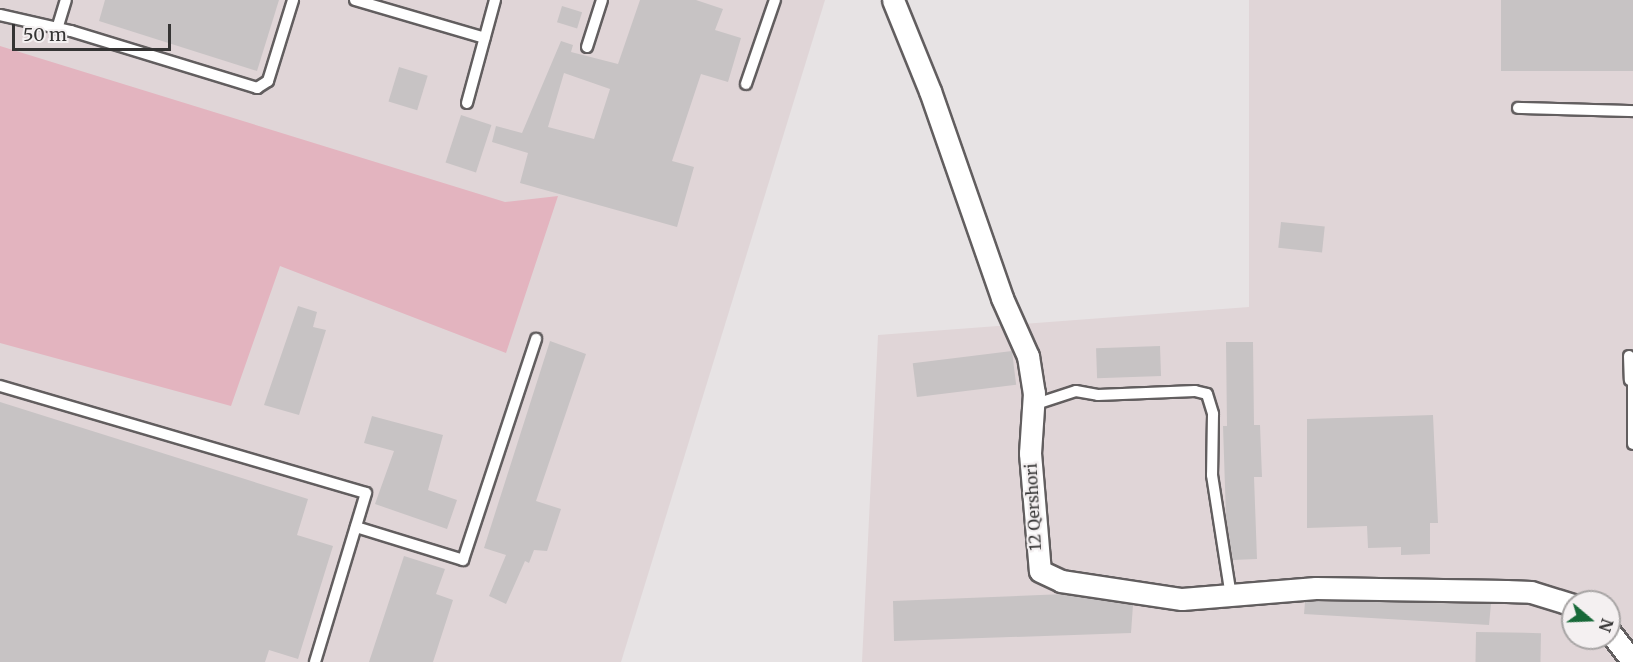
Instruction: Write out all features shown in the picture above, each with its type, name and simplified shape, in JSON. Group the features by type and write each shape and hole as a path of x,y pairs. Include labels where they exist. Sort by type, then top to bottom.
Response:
{"street":[{"name":"12 Qershori","path":"893,0 930,91 1002,298 1028,356 1032,405 1030,453 1040,571 1049,578 1151,597 1231,597 1316,588 1506,591 1554,597 1561,600"},
{"path":"1621,646 1633,662"}],"lane":[{"path":"57,29 66,0"},
{"path":"0,15 57,29 257,88 268,81 293,0"},
{"path":"354,0 485,38"},
{"path":"467,103 495,0"},
{"path":"586,47 602,0"},
{"path":"746,84 776,0"},
{"path":"1518,108 1633,111"},
{"path":"356,526 463,560 536,339"},
{"path":"1629,356 1632,380 1633,444"},
{"path":"0,386 366,493 315,662"},
{"path":"1032,405 1076,391 1098,395 1195,391 1207,394 1213,414 1212,475 1231,597"}],"shaded area":[{"path":"0,0 825,0 621,662 0,662"},
{"path":"1249,0 1633,0 1633,662 862,662 878,335 1249,307"},
{"path":"0,46 505,202 558,196 506,353 280,266 231,406 0,343"}],"building":[{"path":"105,0 279,0 257,71 99,21"},
{"path":"640,0 696,0 723,9 715,30 741,38 728,82 701,74 672,161 694,167 677,227 520,183 528,153 492,142 496,126 522,133 561,41 573,45 571,52 618,64","holes":["564,73 610,89 594,139 548,127"]},
{"path":"1501,0 1633,0 1633,71 1501,71"},
{"path":"562,6 582,12 577,28 557,22"},
{"path":"399,67 428,76 417,110 388,101"},
{"path":"461,115 491,125 476,172 446,163"},
{"path":"1281,222 1325,227 1322,252 1278,248"},
{"path":"298,306 317,312 313,327 326,330 299,415 264,405"},
{"path":"550,341 586,354 536,501 561,509 547,551 534,550 529,563 525,561 506,604 489,596 506,555 484,548"},
{"path":"1226,342 1253,342 1254,425 1260,425 1262,477 1254,477 1257,559 1233,560 1226,517 1223,426 1227,426"},
{"path":"1160,346 1161,376 1097,378 1096,348"},
{"path":"1012,351 1016,385 917,397 913,363"},
{"path":"0,402 308,499 297,535 333,546 298,659 269,650 265,662 0,662"},
{"path":"1433,415 1438,523 1430,523 1430,554 1401,555 1401,547 1368,548 1367,526 1307,528 1307,419"},
{"path":"372,416 443,435 428,490 457,500 447,529 375,504 394,451 364,443"},
{"path":"404,556 445,569 436,594 453,600 433,662 369,662"},
{"path":"1065,594 1133,605 1131,633 894,641 893,601"},
{"path":"1305,602 1491,604 1489,625 1304,614"},
{"path":"1476,632 1541,633 1540,662 1475,662"}]}
